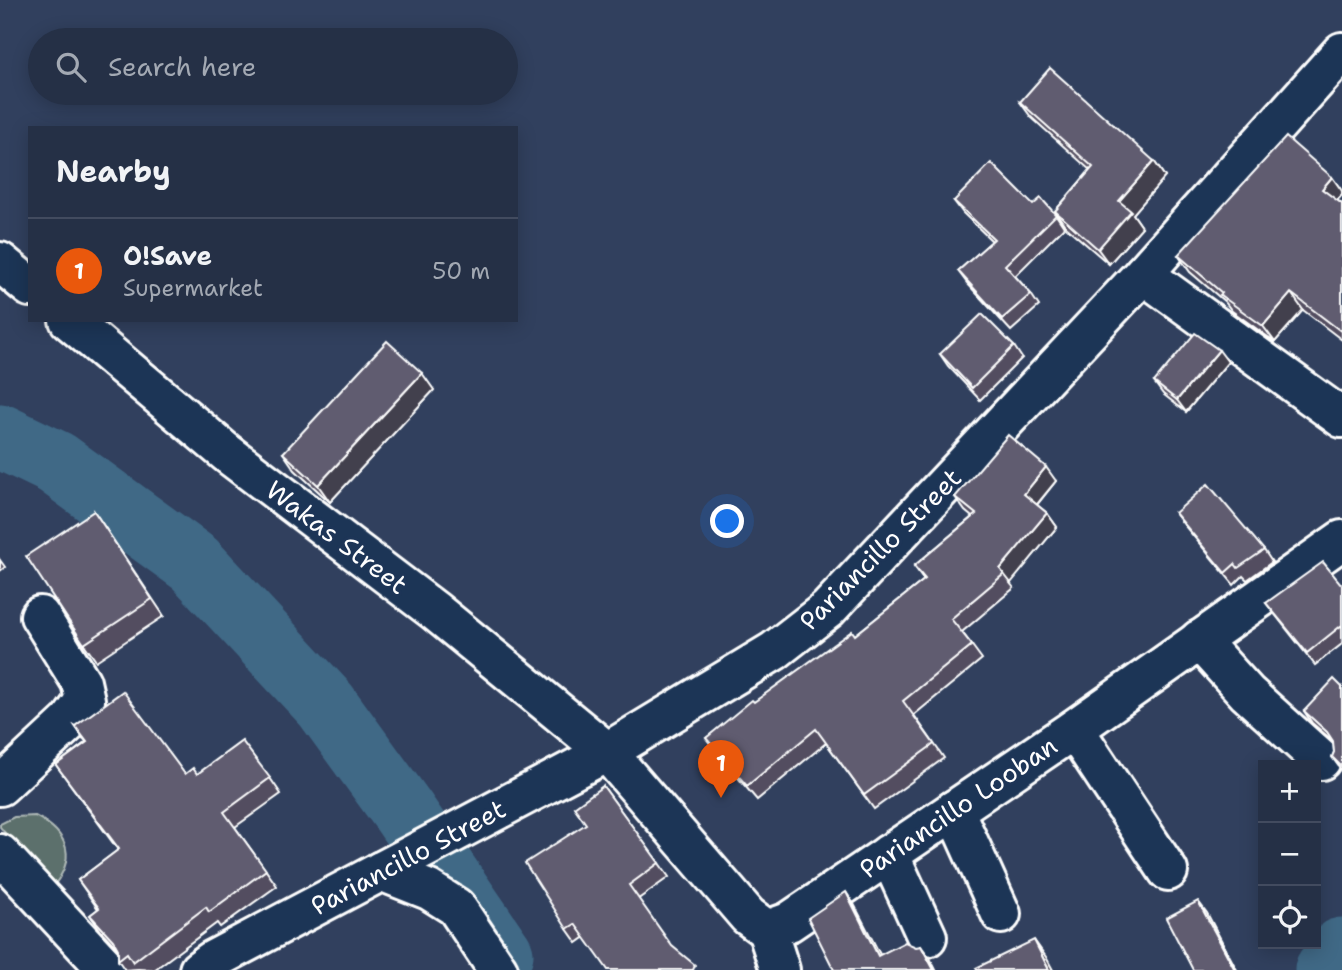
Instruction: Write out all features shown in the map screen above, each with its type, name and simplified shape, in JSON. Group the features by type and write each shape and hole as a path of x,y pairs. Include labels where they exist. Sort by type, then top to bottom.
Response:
{"street":[{"name":"Pariancillo Street","path":"199,970 212,960 607,752 775,651 828,609 1143,274 1342,52"},
{"path":"0,262 28,285"},
{"path":"1143,274 1342,418"},
{"name":"Wakas Street","path":"71,322 228,454 435,611 607,752"},
{"name":"Pariancillo Looban","path":"767,930 789,922 1074,729 1342,540"},
{"path":"0,786 70,721 85,700 80,682 40,616"},
{"path":"1199,639 1247,693 1321,760"},
{"path":"1074,729 1168,871"},
{"path":"607,752 748,916 767,930 780,970"},
{"path":"954,810 1000,914"},
{"path":"889,854 927,937"},
{"path":"0,855 108,970"},
{"path":"387,867 456,908 498,970"}],"green space":[{"path":"35,816 56,831 66,848 64,867 51,889 0,827 0,824 14,817"}],"building":[{"path":"1050,68 1154,161 1119,201 1131,211 1098,249 1055,211 1093,167 1020,102"},
{"path":"1286,137 1332,177 1322,189 1342,204 1342,332 1291,293 1263,326 1220,295 1222,293 1178,255"},
{"path":"991,163 1033,205 1041,198 1056,215 1005,265 1031,294 1002,319 958,271 994,239 954,201"},
{"path":"982,314 1014,346 972,388 940,354"},
{"path":"1195,333 1219,350 1177,400 1154,382"},
{"path":"387,341 422,373 318,485 283,453"},
{"path":"1008,435 1046,467 1024,494 1047,513 1000,569 1004,574 951,619 972,645 903,701 934,744 864,795 816,729 747,786 706,738 752,700 754,702 852,631 855,635 925,579 914,566 976,514 955,497"},
{"path":"1208,484 1264,550 1238,568 1235,564 1225,573 1175,513"},
{"path":"94,511 152,599 84,644 26,556"},
{"path":"1323,562 1342,585 1342,625 1307,653 1266,603"},
{"path":"1334,679 1342,687 1342,767 1332,757 1333,741 1327,732 1304,711"},
{"path":"123,691 185,774 193,768 197,774 242,741 270,778 224,812 266,870 209,912 206,907 133,962 127,953 118,960 118,949 113,940 90,915 99,908 78,880 119,849 56,765 87,742 75,726"},
{"path":"603,786 659,863 629,885 672,946 695,965 693,970 608,970 575,924 567,929 525,863 586,824 574,807"},
{"path":"846,892 878,956 905,942 916,947 921,946 934,970 834,970 808,918"},
{"path":"1198,901 1235,970 1193,970 1166,918"},
{"path":"1034,940 1049,970 977,970 976,968"}],"waterway":[{"path":"0,436 56,463 195,564 326,705 501,954"},
{"path":"1327,970 1342,950"}],"place":[{"name":"O!Save","path":"721,798"}]}
